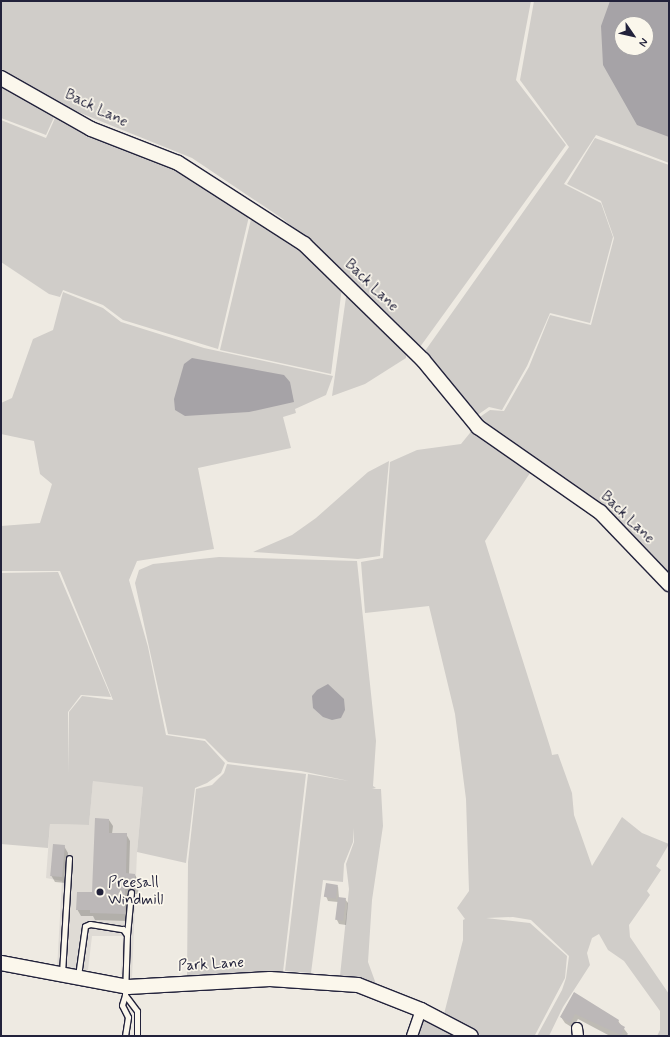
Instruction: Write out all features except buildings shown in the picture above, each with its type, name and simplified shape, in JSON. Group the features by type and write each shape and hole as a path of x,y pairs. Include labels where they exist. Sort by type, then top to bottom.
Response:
{"street":[{"name":"Back Lane","path":"1,78 91,129 178,163 304,244 423,360 478,427 600,512 669,584"},
{"name":"Park Lane","path":"1,963 78,977 125,990 270,979 334,982 358,985 421,1010 471,1036"},
{"path":"412,1036 421,1010"}],"lane":[{"path":"62,974 69,858"},
{"path":"125,1036 128,1017 122,1005 125,990 127,935 131,892"},
{"path":"78,977 85,926 90,924 118,927 127,935"},
{"path":"125,990 137,1011 137,1036"}],"shaded area":[{"path":"1,1 531,1 516,80 566,145 420,347 340,268 283,219 192,158 63,106 1,69"},
{"path":"534,1 669,1 669,163 596,135 564,184 601,203 613,237 590,323 550,313 527,366 502,410 489,407 476,416 425,351 569,147 520,80"},
{"path":"610,1 669,1 669,137 637,125 603,65 601,26"},
{"path":"1,82 55,115 46,135 1,118"},
{"path":"56,116 184,170 250,212 218,349 123,320 103,305 63,290 60,297 49,294 1,262 1,120 46,138"},
{"path":"595,138 669,165 669,579 632,542 477,419 490,410 504,411 529,367 550,315 591,325 614,238 601,201 567,184"},
{"path":"252,215 297,241 342,287 331,374 220,350"},
{"path":"347,290 406,349 406,358 365,384 332,396"},
{"path":"63,292 103,308 121,322 204,348 333,376 326,395 295,409 296,413 283,417 291,448 198,468 214,549 137,561 129,580 148,647 166,735 205,741 225,763 221,773 207,783 195,788 186,863 137,852 143,787 93,781 89,825 50,824 48,848 1,844 1,573 58,572 111,697 81,695 68,712 69,773 69,712 82,696 113,700 60,571 1,571 1,526 40,523 52,484 40,474 34,441 1,434 1,403 12,398 33,339 53,330"},
{"path":"192,358 284,375 290,382 294,402 249,412 185,416 175,410 174,399 184,364"},
{"path":"474,428 532,470 485,541 552,755 558,754 572,793 574,815 592,866 622,817 642,833 669,844 656,866 661,870 647,891 650,895 629,925 630,937 669,994 669,1036 657,1036 660,1030 660,1011 624,961 608,950 599,934 592,938 587,953 590,965 563,1007 549,1036 537,1036 562,990 566,978 569,956 531,920 513,917 486,918 530,923 567,956 565,978 535,1035 482,1036 444,1014 463,940 463,920 465,919 457,908 469,891 466,799 455,714 429,606 365,613 361,562 383,558 390,462 417,450 461,444"},
{"path":"389,461 380,556 358,559 253,552 292,535 316,518 368,472"},
{"path":"219,557 357,561 376,741 373,786 376,788 372,789 381,789 383,826 372,900 368,962 376,984 340,976 349,889 346,864 354,842 353,828 353,842 344,864 343,882 323,880 311,973 285,971 308,774 349,781 301,771 228,762 205,739 168,734 135,583 139,570 153,564"},
{"path":"328,684 344,699 345,710 341,718 332,720 323,717 313,708 312,696 317,690"},
{"path":"227,764 306,774 283,972 187,978 188,862 196,789 212,785 224,773"},
{"path":"93,780 143,787 137,852 132,978 121,974 123,936 92,936 88,970 57,969 62,881 46,878 50,824 89,825"},
{"path":"423,1019 456,1036 416,1036"}],"place":[{"name":"Preesall Windmill","path":"100,892"}]}
